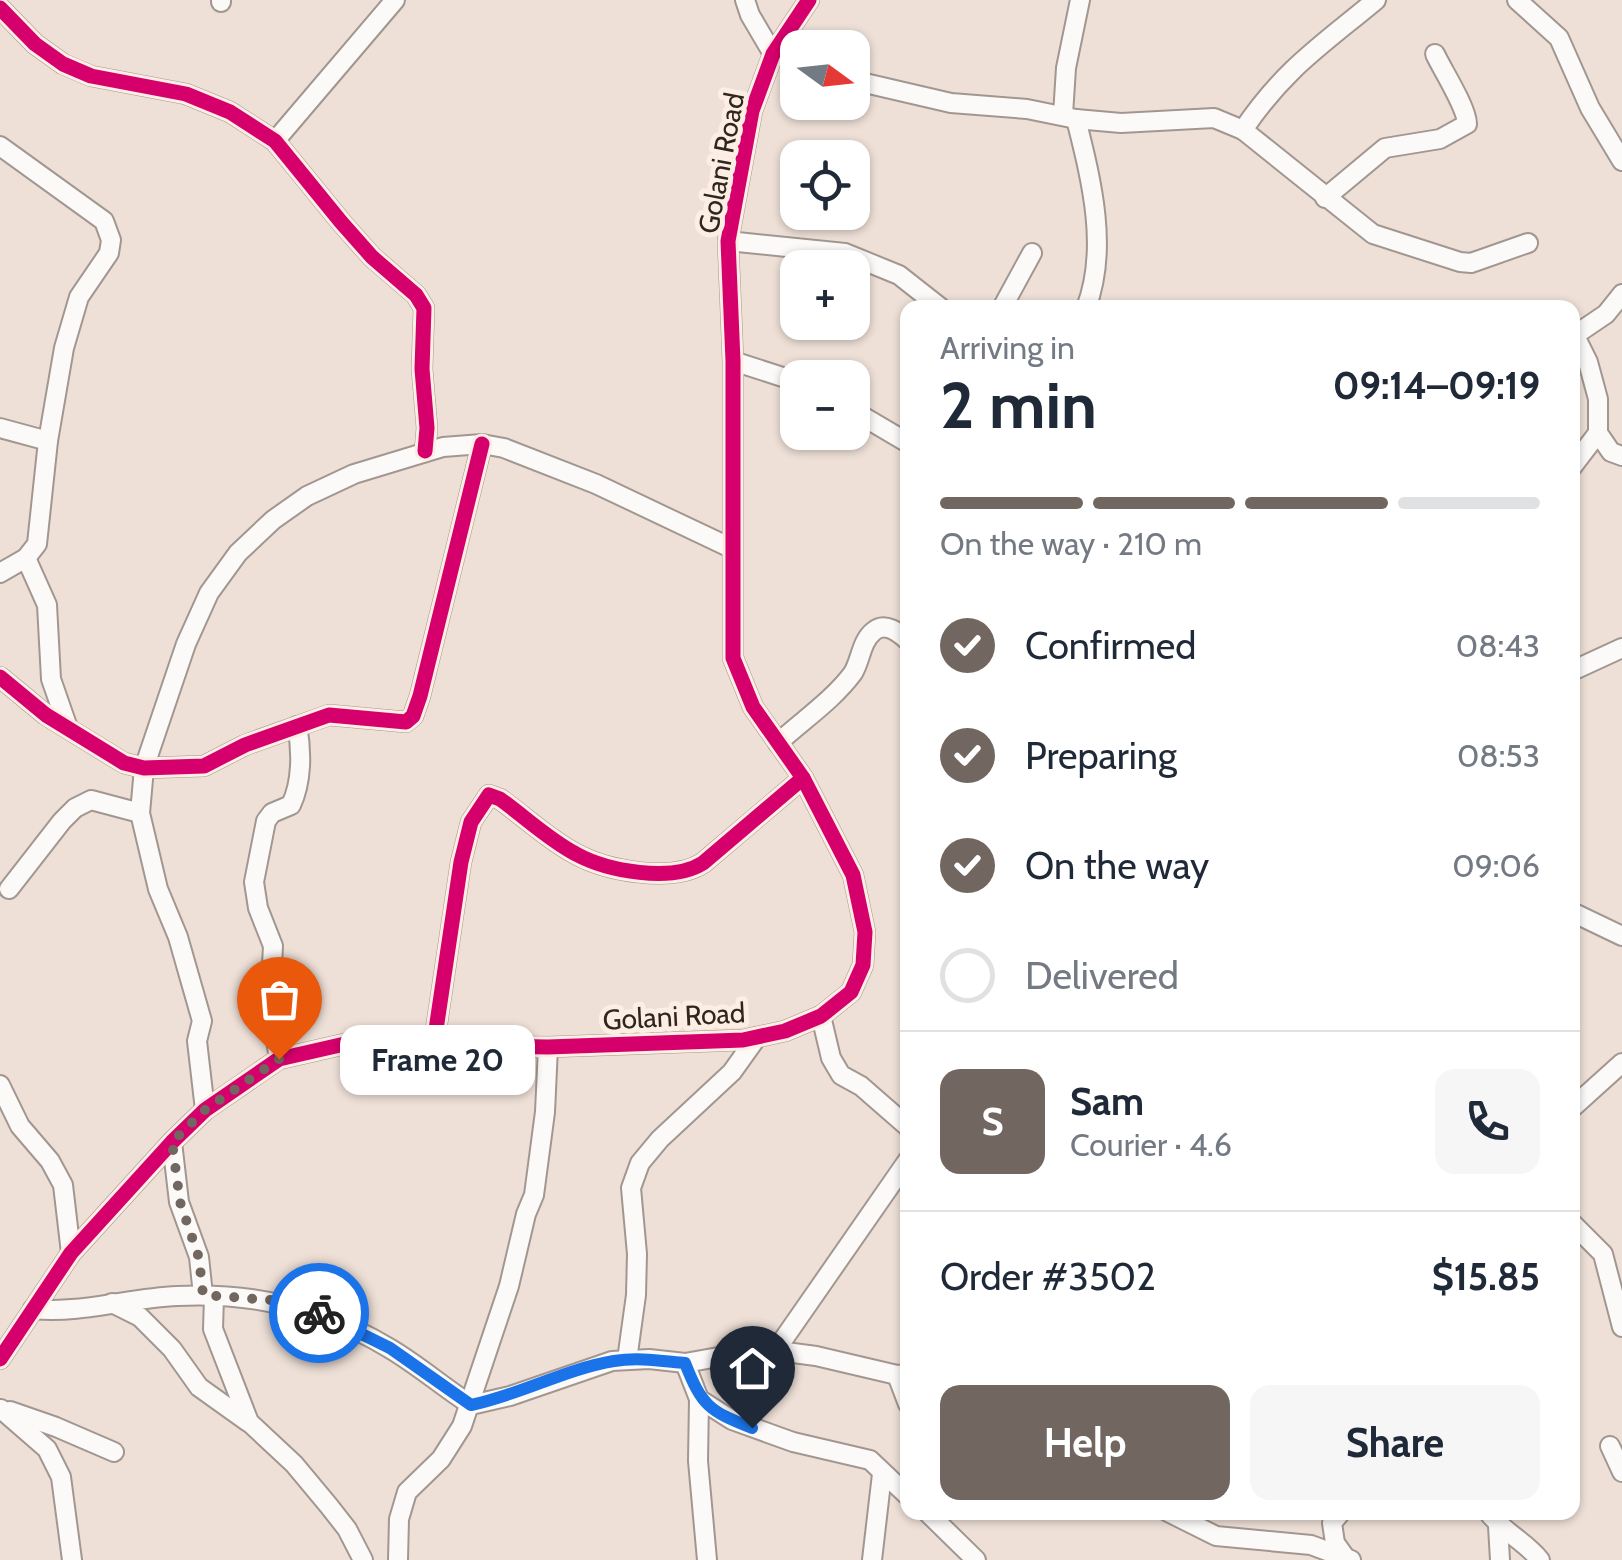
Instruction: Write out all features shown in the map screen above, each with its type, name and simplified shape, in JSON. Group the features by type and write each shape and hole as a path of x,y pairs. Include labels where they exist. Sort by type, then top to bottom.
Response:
{"street":[{"path":"276,141 396,0"},
{"path":"745,0 773,54 780,56"},
{"name":"Golani Road","path":"0,1360 71,1253 172,1142 205,1110 279,1059 349,1042 548,1047 757,1037 785,1031 821,1016 851,992 862,965 864,932 853,875 803,778 752,707 733,658 734,361 728,240 752,110 773,54 809,0"},
{"path":"1080,0 1069,52 1070,117 1094,205 1098,266 1088,300"},
{"path":"1244,130 1266,96 1293,66 1376,0"},
{"path":"1517,0 1559,38 1596,119 1622,161"},
{"path":"0,8 35,44 64,64 90,76 186,94 230,112 276,141 341,222 416,295 424,308 425,451"},
{"path":"1326,198 1386,148 1440,139 1467,124 1467,112 1434,54"},
{"path":"870,84 951,103 1070,117 1151,123 1214,118 1244,130 1373,234 1472,263 1528,243"},
{"path":"0,146 104,220 112,240 109,253 79,297 64,348 48,442 37,544 26,558 0,573"},
{"path":"728,240 845,252 899,275 931,300"},
{"path":"1006,300 1032,253"},
{"path":"1580,332 1606,314 1622,294"},
{"path":"1580,347 1598,399 1598,433 1611,452 1622,456"},
{"path":"734,361 780,376"},
{"path":"870,421 900,438"},
{"path":"0,428 48,442"},
{"path":"1580,457 1598,433"},
{"path":"0,677 46,715 124,762 144,768 204,766 245,745 329,715 406,722 413,716 482,444"},
{"path":"205,1110 197,1041 202,1021 178,937 158,889 140,813 144,768 186,644 209,592 238,553 273,520 307,496 376,466 425,451 482,444 504,448 596,484 731,548"},
{"path":"26,558 48,605 51,678 67,725"},
{"path":"778,743 837,693 856,668 872,632 878,628 892,629 900,635"},
{"path":"1580,666 1622,648"},
{"path":"279,1059 270,1002 272,946 258,908 254,882 266,820 290,805 296,793 301,755 298,726"},
{"path":"434,1043 461,862 471,822 489,795 575,854 613,866 674,874 688,873 703,863 803,778"},
{"path":"9,889 74,808 91,800 140,813"},
{"path":"1580,916 1622,936"},
{"path":"821,1016 830,1058 840,1075 861,1086 900,1120"},
{"path":"627,1360 637,1254 630,1188 640,1163 732,1072 757,1037"},
{"path":"398,1560 398,1519 407,1492 441,1459 471,1405 534,1195 545,1112 548,1047"},
{"path":"1580,1101 1622,1063"},
{"path":"0,1085 20,1126 50,1161 63,1185 71,1253"},
{"path":"172,1142 180,1202 209,1296 213,1329 248,1422"},
{"path":"776,1350 900,1172"},
{"path":"1580,1231 1602,1254 1622,1326"},
{"path":"33,1309 68,1311 110,1302 209,1296 270,1300 316,1312 390,1348 471,1405 510,1396 612,1361 685,1363 776,1350 900,1374"},
{"path":"110,1302 140,1317 172,1349 199,1387 248,1422 294,1464 348,1529 363,1560"},
{"path":"685,1363 699,1399 698,1461 707,1560"},
{"path":"699,1399 752,1428 870,1460 900,1489"},
{"path":"0,1408 56,1426 114,1452"},
{"path":"0,1408 48,1450 61,1477 72,1560"},
{"path":"1610,1446 1622,1472"},
{"path":"872,1560 882,1474"},
{"path":"935,1520 976,1560"},
{"path":"1184,1520 1216,1536 1245,1541 1277,1539 1348,1558"},
{"path":"1333,1520 1335,1543 1348,1558"},
{"path":"1493,1520 1500,1560"},
{"path":"1494,1520 1540,1560"}],"cycle path":[{"path":"0,1359 71,1253 172,1142 205,1110 279,1059 349,1043 548,1047 743,1040 785,1031 821,1016 851,992 863,965 865,932 853,875 803,778 753,707 733,658 733,361 728,241 752,111 773,54 809,0"},
{"path":"0,8 35,44 63,64 91,76 186,94 230,112 275,141 372,257 416,295 424,308 425,451"},
{"path":"0,677 46,715 124,763 144,768 204,766 245,745 329,715 406,722 413,716 420,696 482,444"},
{"path":"434,1043 461,862 471,822 489,795 576,854 622,870 657,873 690,869 703,863 803,778"}],"way so far":[{"path":"279,1059 205,1110 172,1142 180,1202 199,1258 203,1295 270,1300 319,1313"}],"place":[{"name":"Frame 20","path":"279,1059"}],"route":[{"path":"319,1313 390,1348 471,1405 510,1396 612,1361 648,1359 685,1363 699,1399 752,1428"}]}
